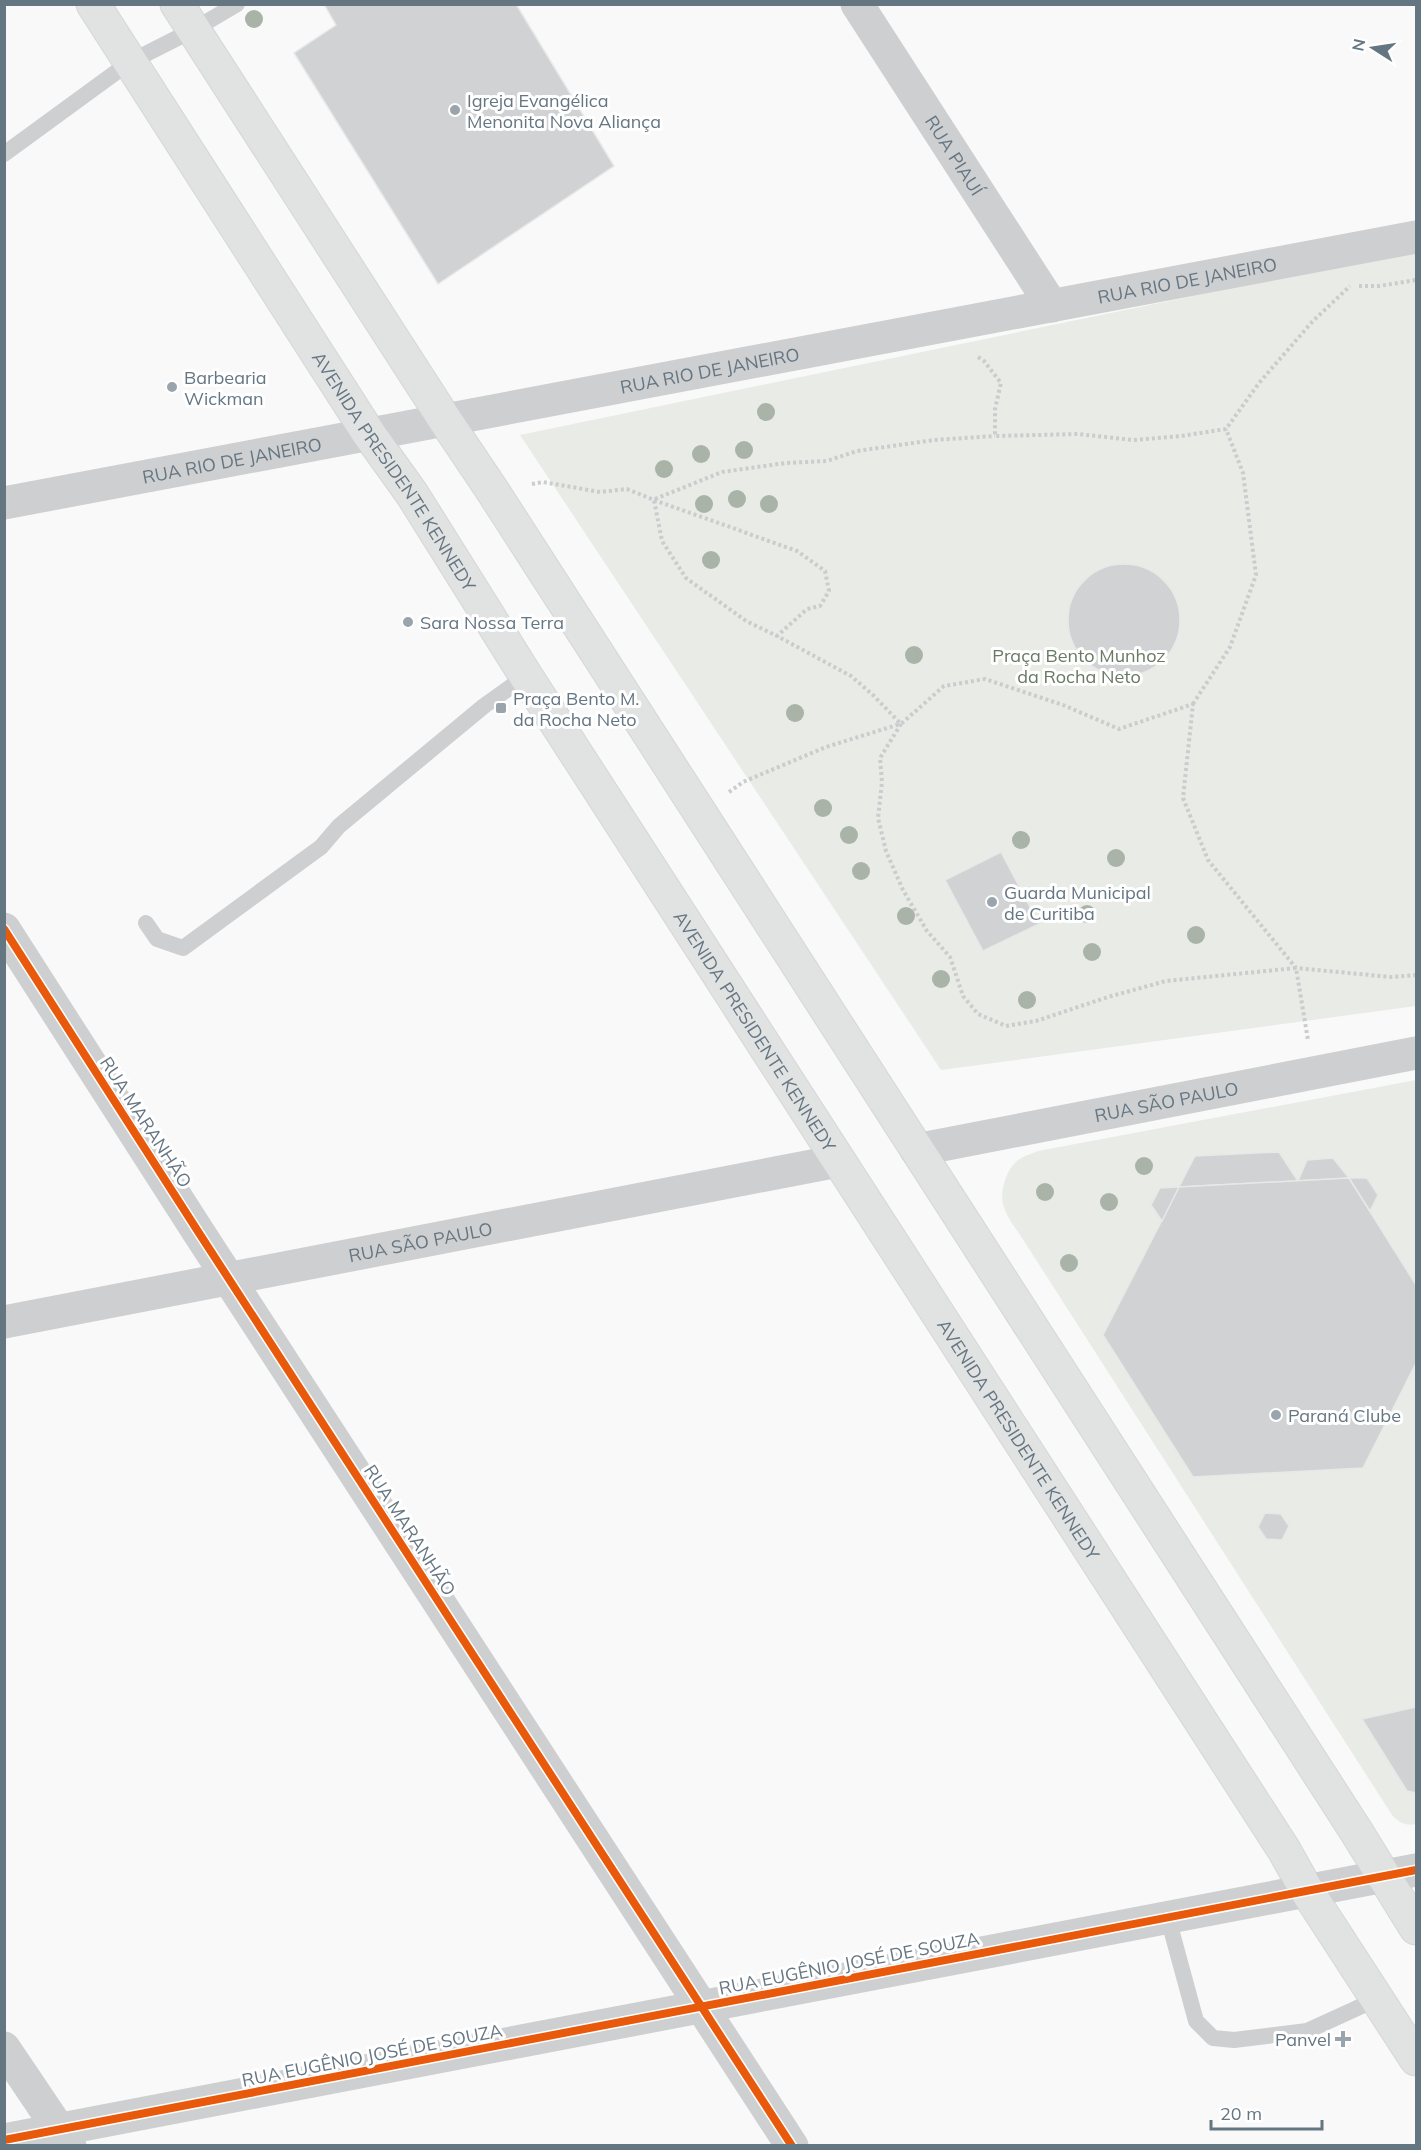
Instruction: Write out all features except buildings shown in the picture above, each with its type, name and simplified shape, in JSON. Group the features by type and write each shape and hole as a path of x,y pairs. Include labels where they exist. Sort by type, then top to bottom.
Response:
{"main road":[{"name":"AVENIDA PRESIDENTE KENNEDY","path":"93,4 369,434 412,494 526,676 1271,1830 1307,1891 1416,2059"},
{"path":"185,17 1356,1831 1416,1928"}],"street":[{"name":"RUA PIAUÍ","path":"857,4 1052,306"},
{"name":"RUA RIO DE JANEIRO","path":"4,502 1416,237"},
{"name":"RUA MARANHÃO","path":"4,929 792,2145"},
{"name":"RUA SÃO PAULO","path":"916,1150 1416,1053"},
{"name":"RUA SÃO PAULO","path":"4,1322 838,1161"},
{"name":"RUA EUGÊNIO JOSÉ DE SOUZA","path":"4,2140 65,2137 702,2007 1416,1870"},
{"path":"4,2048 65,2137"}],"lane":[{"path":"4,154 130,62 185,17 237,4"},
{"path":"146,923 157,939 183,948 321,847 339,826 484,706 526,676"},
{"path":"1168,1918 1196,2021 1213,2038 1234,2040 1307,2031 1377,1998"}],"path":[{"path":"654,500 722,472 786,463 827,461 857,450 934,440 1078,434 1133,440 1226,429 1259,383 1312,322 1350,286 1358,248"},
{"path":"1350,286 1379,286 1416,280"},
{"path":"936,327 984,361 1001,383 995,409 995,436"},
{"path":"1226,429 1243,473 1256,575 1230,647 1192,704 1183,798 1208,860 1296,968 1314,1073"},
{"path":"492,490 543,482 600,492 627,489 797,551 825,571 829,591 820,606 807,609 777,636"},
{"path":"654,500 662,541 686,578 746,621 851,676 901,724"},
{"path":"1192,704 1119,729 1063,705 985,680 944,686 901,724 880,758 882,782 878,818 886,850 903,890 927,931 950,957 963,996 978,1014 1006,1026 1036,1021 1166,981 1296,968 1391,977 1416,975"},
{"path":"698,812 743,782 826,747 901,724"}],"green space":[{"name":"Praça Bento Munhoz da Rocha Neto","path":"1416,250 1416,1006 941,1070 520,435"},
{"name":"Paraná Clube","path":"1416,1080 1416,1824 1409,1825 1400,1822 1392,1815 1012,1223 1004,1209 1002,1193 1013,1165 1038,1151"}],"cycle path":[{"path":"4,929 792,2146"},
{"path":"4,2140 1416,1870"}],"place":[{"name":"Igreja Evangélica Menonita Nova Aliança","path":"455,110"},
{"name":"Barbearia Wickman","path":"172,387"},
{"name":"Sara Nossa Terra","path":"408,622"},
{"name":"Praça Bento M. da Rocha Neto","path":"501,708"},
{"name":"Guarda Municipal de Curitiba","path":"992,902"},
{"name":"Paraná Clube","path":"1276,1415"},
{"name":"Panvel","path":"1343,2039"}]}
